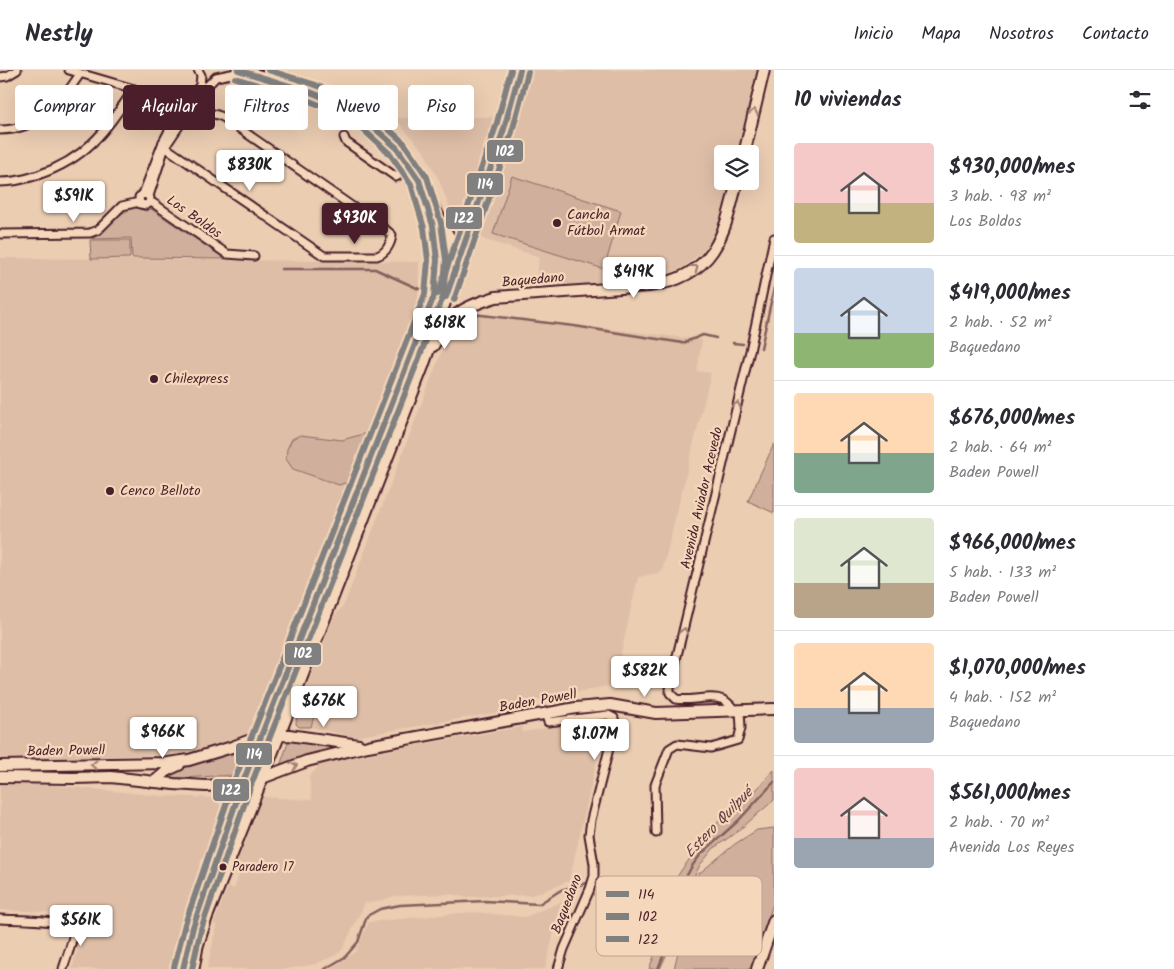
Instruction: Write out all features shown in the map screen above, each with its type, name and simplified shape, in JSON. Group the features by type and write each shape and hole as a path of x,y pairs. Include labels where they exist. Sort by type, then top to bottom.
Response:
{"main road":[{"path":"193,969 197,946 206,918 423,365 504,130 520,70"},
{"path":"746,145 764,70"},
{"path":"242,71 310,92 360,115 380,131 412,168 455,250 460,256"},
{"path":"183,969 193,926 243,782 434,296 437,270 436,242 419,180"},
{"name":"Baquedano","path":"423,365 445,325 451,318 478,302 504,296 659,284 687,274 703,262 721,239 728,221 735,190"},
{"path":"410,360 454,271"},
{"name":"Baden Powell","path":"2,778 111,777 206,786 262,778 307,761 368,746 596,705 656,713 774,709"},
{"name":"Baden Powell","path":"0,766 57,768 168,763 189,760 261,736 279,735 368,746"},
{"path":"154,782 168,770 189,760"},
{"path":"2,778 57,768 71,778"},
{"path":"760,968 774,920"}],"street":[{"path":"0,77 8,76 17,70"},
{"path":"69,70 123,86"},
{"path":"198,70 201,75 202,85"},
{"path":"205,85 216,77 242,71"},
{"path":"0,130 23,126 45,115 63,99 80,74"},
{"path":"0,182 29,178 53,169 82,152 105,130 123,105"},
{"path":"164,144 324,256 376,256 383,252 392,235 386,230 231,122 215,115"},
{"path":"0,234 90,233 98,230 122,206 139,202 139,197 147,198 170,130"},
{"path":"164,144 174,130"},
{"path":"344,137 346,142 396,177 412,168"},
{"name":"Los Boldos","path":"147,198 227,254 254,256"},
{"name":"Avenida Aviador Acevedo","path":"737,710 719,698 676,699 670,692 670,685 750,351 774,238"},
{"path":"656,833 655,785 669,749 676,744 711,748 738,740 741,728 737,710"},
{"name":"Baquedano","path":"545,713 548,722 608,714 615,722 615,729 590,820 589,835 594,876 564,949 558,969"},
{"path":"0,919 46,920 71,928 73,932 63,969"}],"shaded area":[{"path":"533,70 759,70 741,145 714,145 714,190 730,190 723,219 714,239 684,267 655,279 536,286 539,257 480,238 520,122"},
{"path":"474,117 493,117 475,174 457,222 455,222 439,180 423,150 398,122 398,118 408,118 408,130 474,130"},
{"name":"Cancha Fútbol Armat","path":"512,176 621,211 604,269 493,234"},
{"path":"136,208 146,211 151,209 225,259 132,258 131,238 92,239 123,213"},
{"path":"90,240 130,240 130,258 91,259"},
{"path":"0,258 419,262 418,319 385,389 253,729 246,734 205,748 175,754 43,759 0,758"},
{"path":"492,315 702,340 697,371 711,373 662,572 638,577 614,685 519,703 517,709 354,737 311,727 316,708 297,712 334,616 344,605 448,335 473,316"},
{"path":"434,321 370,489 420,346"},
{"path":"371,432 351,481 339,485 293,469 286,459 287,449 292,439 300,435 342,440"},
{"path":"774,444 774,513 748,501"},
{"path":"350,523 326,592 322,611 278,726 275,726 320,610 324,591"},
{"path":"316,708 311,727 299,727 296,724 297,712"},
{"path":"606,720 569,881 532,895 464,897 451,894 394,896 376,902 365,903 342,950 336,955 316,964 287,969 207,969 217,924 213,925 228,887 234,889 243,865 237,863 263,797 312,800 309,777 321,764 522,727 523,732"},
{"path":"289,740 332,748 332,752 297,759 280,766"},
{"path":"245,746 234,775 164,779 183,768"},
{"path":"774,770 774,800 738,831 714,848 700,865 694,876 678,876 712,829 723,817 748,799"},
{"path":"0,784 61,786 162,796 218,798 220,806 211,832 209,864 183,935 178,969 72,969 85,922 48,912 0,910"},
{"path":"774,828 774,901 762,936 762,876 696,876 735,844 757,830"},
{"path":"561,902 545,969 332,969 356,951 369,922 473,912 525,917"},
{"path":"654,956 666,956 660,969 649,969"},
{"path":"677,956 755,956 751,969 674,969"}],"waterway":[{"path":"281,269 375,269 419,289"},
{"path":"761,348 774,288"},
{"path":"473,314 574,326 683,343 703,335 716,338"},
{"path":"733,343 743,344"},
{"name":"Estero Quilpué","path":"687,876 701,854 738,821 774,782"},
{"path":"325,969 345,957 358,942 367,916 380,909 400,905 485,901 539,904 561,890 590,882"},
{"name":"Estero Quilpué","path":"658,969 663,956"}],"transit line":[{"name":"114","path":"183,969 193,927 243,782 434,296 437,260 433,226 419,180 397,148 360,115 343,105 310,92 238,70"},
{"name":"102","path":"192,969 201,929 251,785 443,297 446,260 441,223 427,177 404,143 365,108 347,97 268,70"},
{"name":"122","path":"438,294 496,126 511,70"},
{"name":"114","path":"446,297 504,129 520,70"},
{"name":"102","path":"454,300 512,132 528,72"},
{"name":"122","path":"174,967 185,924 235,779 425,294 428,260 424,228 411,184 390,154 355,122 339,113 307,100 235,78"}],"place":[{"name":"Cancha Fútbol Armat","path":"557,223"},
{"name":"Chilexpress","path":"154,379"},
{"name":"Cenco Belloto","path":"110,491"},
{"name":"Paradero 17","path":"223,867"}]}
